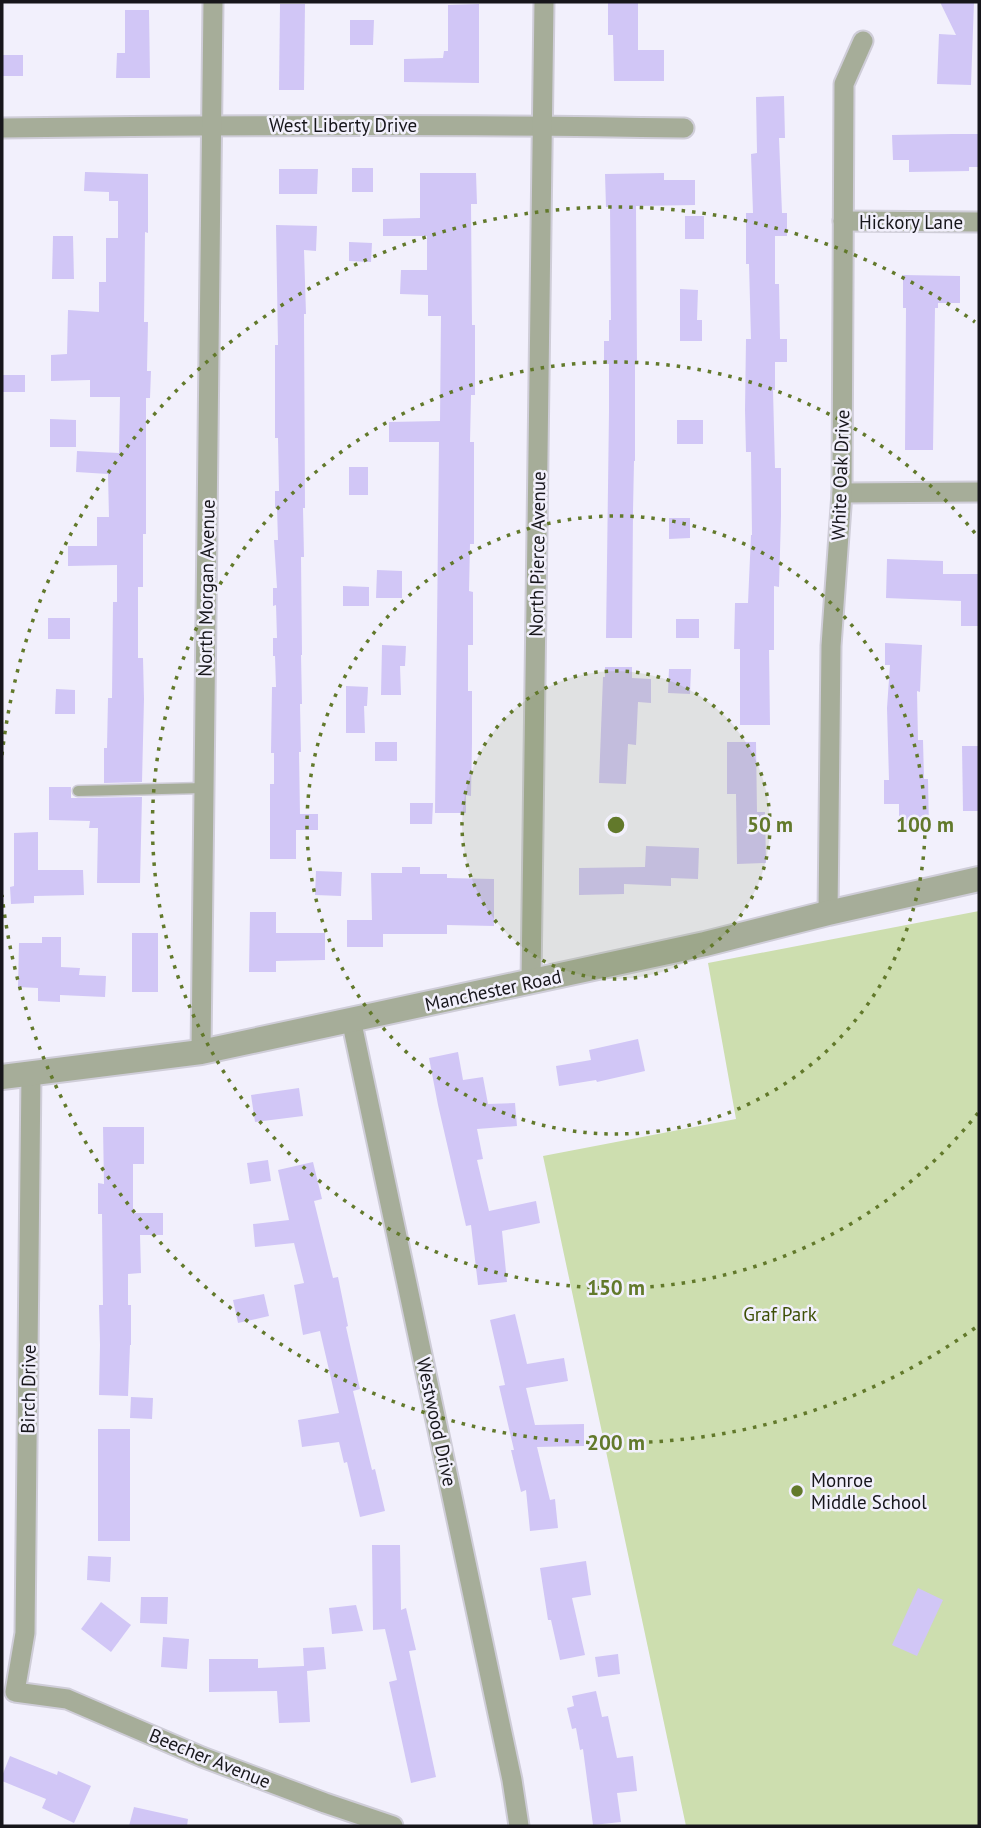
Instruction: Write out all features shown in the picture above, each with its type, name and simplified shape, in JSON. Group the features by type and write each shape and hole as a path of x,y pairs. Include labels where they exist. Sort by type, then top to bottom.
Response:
{"street":[{"name":"North Morgan Avenue","path":"201,1052 213,2"},
{"name":"North Pierce Avenue","path":"531,982 544,2"},
{"name":"White Oak Drive","path":"828,913 831,646 842,493 844,85 863,41"},
{"name":"West Liberty Drive","path":"2,128 212,125 543,125 684,128"},
{"name":"Hickory Lane","path":"843,221 979,222"},
{"path":"842,493 979,492"},
{"name":"Manchester Road","path":"2,1077 201,1052 705,944 979,879"},
{"name":"Westwood Drive","path":"351,1019 506,1753 519,1826"},
{"name":"Birch Drive","path":"26,1694 15,1692 25,1633 31,1073"},
{"name":"Beecher Avenue","path":"26,1694 67,1699 202,1757 325,1804 393,1826"}],"lane":[{"path":"78,791 204,789"}],"green space":[{"name":"Graf Park","path":"979,911 979,1826 686,1826 543,1156 736,1119 708,963"}],"building":[{"path":"608,2 638,2 638,50 664,50 664,81 614,81 613,35 608,35"},
{"path":"940,2 974,2 971,85 937,84 939,34 956,35"},
{"path":"280,4 305,4 304,90 279,90"},
{"path":"479,4 479,83 404,82 404,59 443,58 444,51 448,51 448,5"},
{"path":"125,10 149,10 150,78 116,78 117,53 125,53"},
{"path":"350,20 374,20 373,45 350,45"},
{"path":"2,55 23,55 23,76 2,76"},
{"path":"784,96 785,138 779,138 782,213 787,213 787,236 775,236 775,284 779,284 780,339 787,339 787,362 775,362 773,390 775,468 781,468 781,516 779,587 774,586 774,650 769,650 770,725 740,725 740,649 734,649 735,603 748,603 752,535 751,452 746,452 745,410 746,339 751,339 746,213 753,213 751,154 757,153 756,97"},
{"path":"979,134 979,167 969,167 969,171 909,172 909,160 893,160 892,135"},
{"path":"352,168 373,168 373,192 352,192"},
{"path":"279,169 318,169 317,194 279,194"},
{"path":"85,172 148,174 144,322 148,322 147,371 151,371 150,398 146,398 146,534 143,534 143,587 138,587 138,658 143,658 144,699 142,782 104,783 108,698 112,698 113,602 117,602 117,565 68,566 68,546 97,546 97,517 109,517 108,474 76,472 77,451 119,453 120,397 90,397 90,380 51,381 51,355 67,354 68,310 99,312 99,282 106,282 106,238 118,238 118,201 109,201 109,192 84,191"},
{"path":"420,173 476,173 477,204 471,204 475,395 471,395 474,544 470,544 469,591 473,592 473,645 468,645 468,691 472,691 472,743 471,796 466,795 466,813 435,813 439,442 389,442 389,422 440,421 441,316 428,316 428,295 400,294 401,270 427,270 427,236 383,236 383,219 420,218"},
{"path":"664,173 664,180 695,180 695,205 636,206 637,364 632,638 606,638 609,364 604,364 604,341 609,341 611,320 610,207 606,207 605,174"},
{"path":"685,216 704,216 704,239 685,239"},
{"path":"276,225 317,226 316,251 304,250 305,508 304,557 301,557 302,704 299,752 300,814 318,814 318,830 296,830 296,859 270,859 270,784 274,784 274,753 271,753 272,687 276,687 273,638 277,638 276,605 273,606 273,588 277,588 274,540 278,540 275,491 279,491 278,438 275,438 275,345 278,345"},
{"path":"53,236 73,236 74,279 52,279"},
{"path":"349,242 372,243 371,262 349,261"},
{"path":"903,275 960,276 960,303 938,303 938,308 935,308 933,450 905,450 906,308 903,308"},
{"path":"680,289 698,290 697,320 702,320 702,341 680,341"},
{"path":"3,375 25,375 25,392 3,392"},
{"path":"50,419 76,420 76,447 50,447"},
{"path":"677,420 703,420 703,444 677,444"},
{"path":"349,467 368,467 368,495 349,495"},
{"path":"669,518 690,518 690,538 669,539"},
{"path":"887,559 943,561 943,574 979,574 979,626 961,626 961,601 886,598"},
{"path":"377,570 402,571 402,598 376,598"},
{"path":"343,586 369,587 369,606 343,606"},
{"path":"48,618 70,618 70,639 48,639"},
{"path":"676,619 699,619 699,638 676,638"},
{"path":"885,643 922,645 920,692 917,691 918,740 923,740 924,779 928,779 929,829 899,829 899,804 884,804 884,780 889,780 887,708 890,665 885,665"},
{"path":"382,645 406,646 405,666 400,666 401,695 381,695"},
{"path":"605,667 632,667 632,678 651,679 651,703 638,702 636,745 628,744 626,784 599,783"},
{"path":"669,669 691,669 690,694 668,693"},
{"path":"346,686 368,687 367,706 364,706 365,733 346,733"},
{"path":"56,689 75,690 75,714 55,714"},
{"path":"375,742 397,742 397,761 375,761"},
{"path":"727,742 756,742 757,812 765,812 766,863 737,864 736,794 727,794"},
{"path":"962,746 979,746 979,811 963,811"},
{"path":"49,787 71,787 71,798 142,797 140,883 97,883 98,828 89,828 90,821 49,820"},
{"path":"410,803 433,803 432,824 410,824"},
{"path":"38,832 38,870 83,870 84,895 34,896 34,903 11,904 10,887 14,886 14,833"},
{"path":"646,846 699,848 698,879 671,878 671,886 624,884 624,894 579,895 579,868 645,867"},
{"path":"402,867 420,867 420,874 447,874 447,878 494,879 494,926 447,925 447,934 383,934 383,947 347,947 347,920 372,920 371,873 402,873"},
{"path":"316,871 342,872 341,896 315,895"},
{"path":"250,912 276,912 276,933 325,933 325,960 276,961 276,972 249,972"},
{"path":"132,933 158,933 158,992 132,992"},
{"path":"42,937 61,937 61,967 80,968 79,975 106,976 105,997 60,995 60,1002 38,1001 38,988 18,987 19,943 42,943"},
{"path":"638,1039 645,1071 597,1082 559,1086 556,1066 591,1060 589,1050"},
{"path":"458,1052 463,1080 483,1077 488,1104 515,1103 517,1126 477,1129 483,1159 477,1160 489,1211 536,1201 540,1223 502,1231 507,1282 478,1285 471,1225 466,1226 438,1105 429,1058"},
{"path":"299,1088 303,1116 255,1122 251,1095"},
{"path":"103,1127 144,1127 144,1164 133,1164 133,1213 163,1213 163,1235 140,1235 141,1273 128,1274 131,1345 128,1396 99,1395 99,1305 103,1305 102,1214 98,1214 98,1183 104,1184"},
{"path":"268,1160 271,1181 250,1184 247,1163"},
{"path":"313,1162 322,1199 314,1201 333,1278 338,1277 360,1389 353,1391 385,1511 360,1517 347,1462 344,1463 339,1442 302,1447 298,1420 339,1413 320,1331 303,1335 294,1285 304,1283 294,1243 255,1247 253,1224 289,1220 278,1170"},
{"path":"264,1294 269,1316 238,1323 233,1300"},
{"path":"515,1314 527,1364 564,1358 568,1381 526,1388 535,1425 584,1424 584,1446 537,1447 550,1500 555,1499 558,1528 530,1531 526,1490 521,1492 511,1450 514,1450 499,1386 505,1385 490,1320"},
{"path":"131,1397 153,1398 152,1419 130,1418"},
{"path":"98,1429 130,1429 130,1541 98,1541"},
{"path":"372,1545 400,1545 401,1610 406,1608 416,1650 409,1651 436,1777 411,1783 389,1682 397,1680 385,1629 373,1630"},
{"path":"88,1556 111,1557 110,1582 87,1580"},
{"path":"586,1561 591,1595 572,1598 585,1655 560,1660 551,1620 548,1620 540,1568"},
{"path":"918,1588 943,1600 917,1656 892,1645"},
{"path":"141,1597 168,1597 167,1624 140,1623"},
{"path":"101,1602 131,1625 111,1652 81,1629"},
{"path":"356,1605 363,1631 332,1634 329,1608"},
{"path":"163,1637 189,1639 187,1669 161,1667"},
{"path":"324,1647 326,1669 307,1671 310,1722 279,1723 277,1691 209,1692 209,1659 258,1659 258,1668 304,1666 303,1648"},
{"path":"618,1654 620,1674 598,1677 595,1657"},
{"path":"596,1691 602,1717 608,1716 617,1758 633,1756 637,1791 617,1793 621,1822 593,1825 583,1749 580,1750 576,1728 572,1729 567,1708 574,1706 572,1696"},
{"path":"10,1756 57,1775 58,1771 91,1786 74,1823 42,1808 46,1799 2,1781"},
{"path":"134,1807 188,1819 187,1826 129,1826"}],"place":[{"name":"Monroe Middle School","path":"797,1491"}]}
